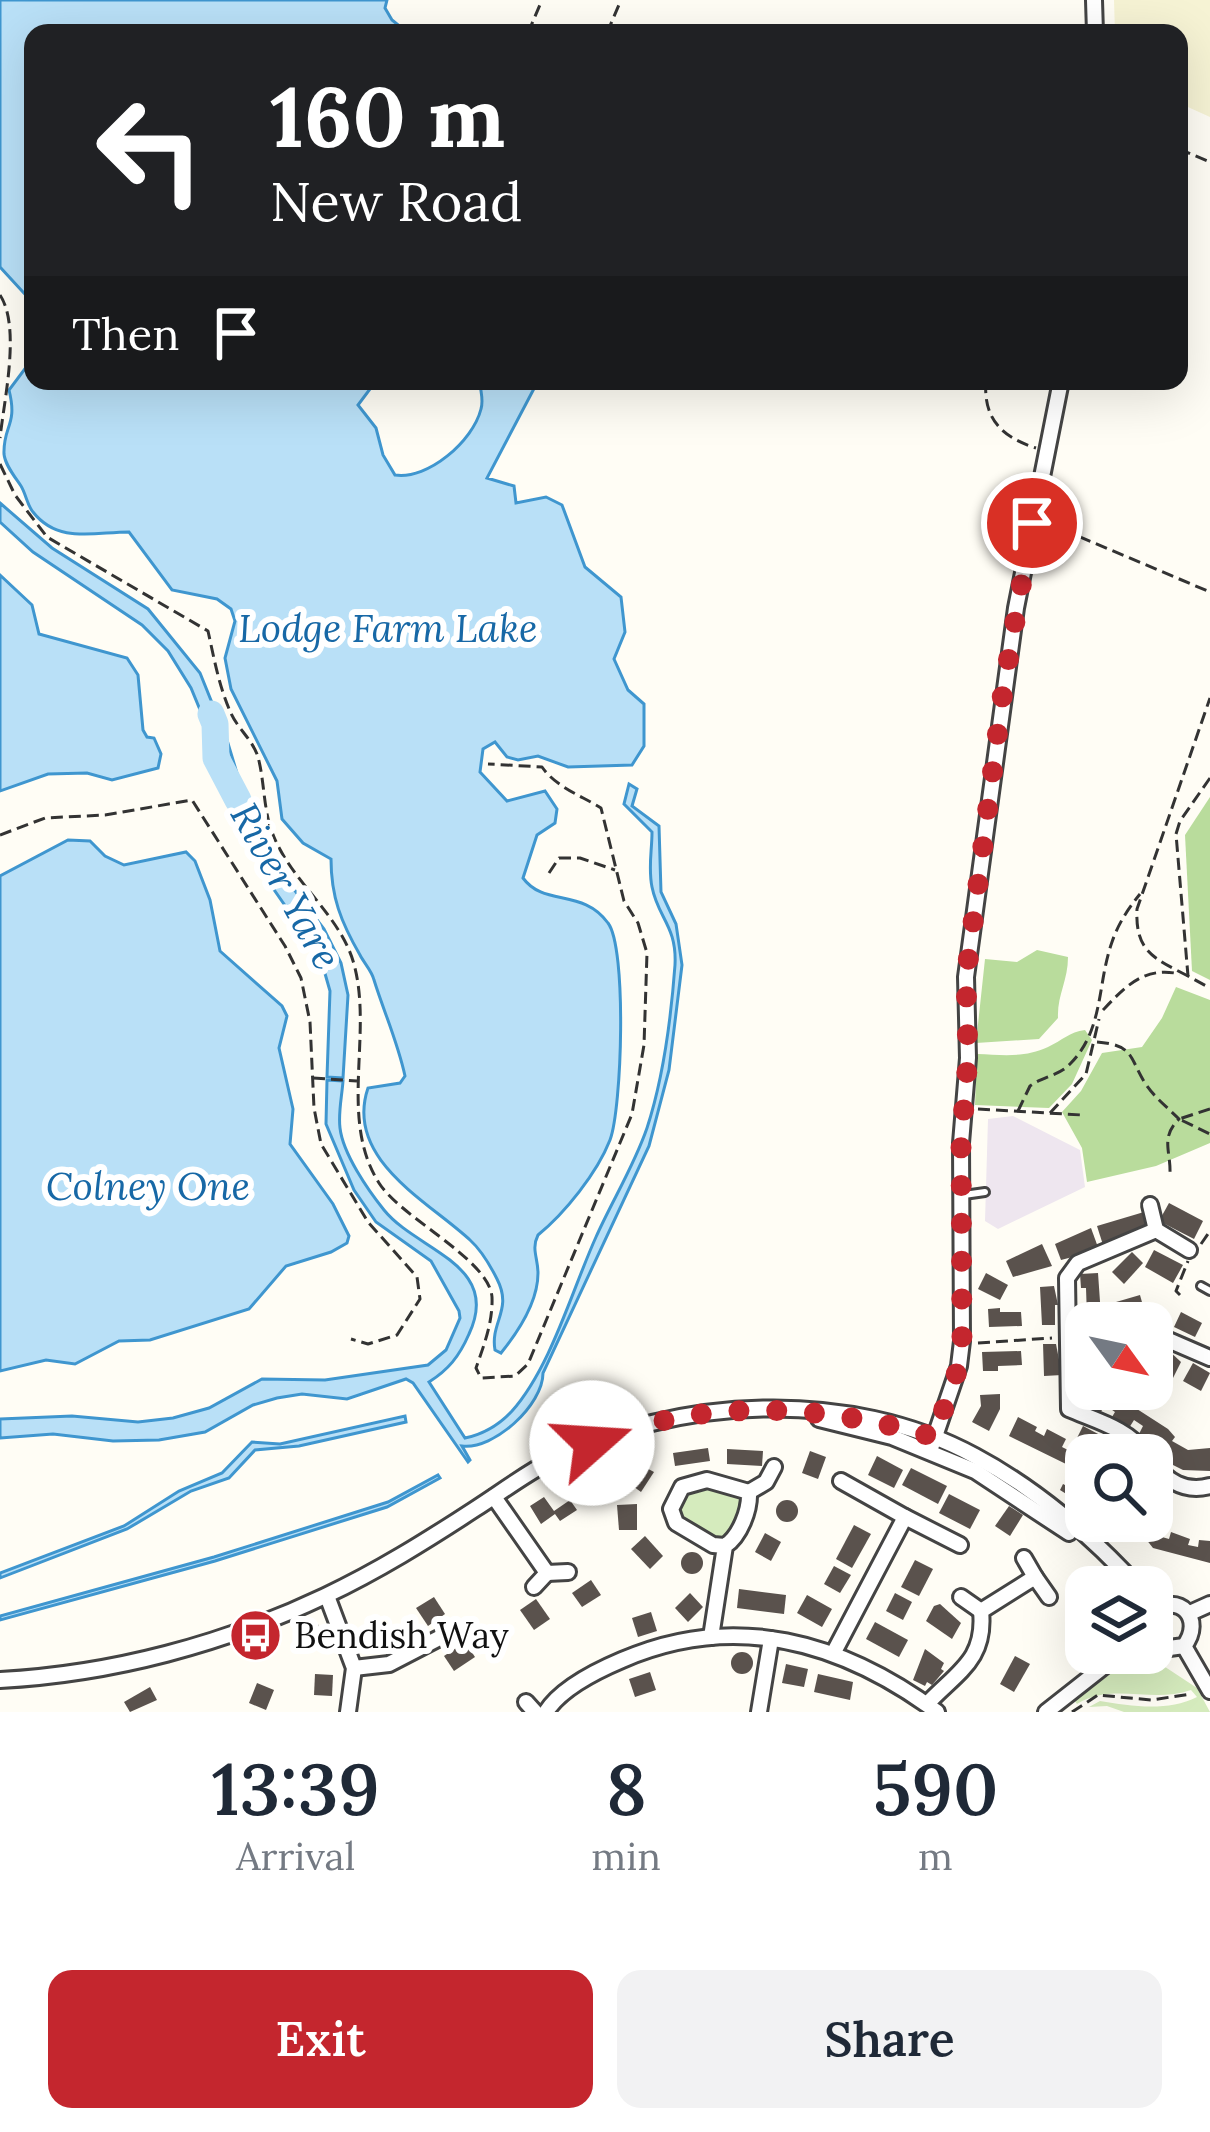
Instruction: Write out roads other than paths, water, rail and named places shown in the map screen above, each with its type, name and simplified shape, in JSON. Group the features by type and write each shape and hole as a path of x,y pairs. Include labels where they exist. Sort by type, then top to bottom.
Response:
{"street":[{"path":"932,1444 961,1352 966,977 1003,691 1059,390"},
{"path":"1150,1204 1156,1230 1189,1250"},
{"path":"1069,1302 1067,1278 1078,1263 1156,1230"},
{"path":"1173,1342 1210,1358"},
{"path":"1071,1410 1125,1434"},
{"path":"0,1680 110,1668 231,1634 327,1596 405,1555 553,1460 631,1427 738,1411 842,1414 932,1444 1013,1479 1119,1566"},
{"path":"749,1492 707,1480 682,1487 671,1509 676,1523 713,1545 725,1546 745,1517 749,1492 766,1481 774,1467"},
{"path":"1173,1482 1210,1486"},
{"path":"847,1504 848,1485 960,1545"},
{"path":"494,1497 548,1573"},
{"path":"834,1652 905,1517"},
{"path":"711,1637 725,1546"},
{"path":"1024,1558 1049,1597"},
{"path":"534,1587 548,1573 568,1572"},
{"path":"981,1612 1035,1577"},
{"path":"327,1596 354,1668 348,1712"},
{"path":"546,1712 551,1703 606,1667 666,1644 711,1637 771,1639 834,1652 881,1674 932,1708 976,1656 984,1635 981,1612 961,1597"},
{"path":"1173,1603 1190,1613 1193,1632 1184,1646 1173,1648"},
{"path":"1190,1613 1210,1604"},
{"path":"354,1668 389,1664 445,1635"},
{"path":"759,1712 771,1639"},
{"path":"429,1645 438,1664"},
{"path":"1184,1646 1210,1690"},
{"path":"1046,1712 1094,1674"}],"lane":[{"path":"964,1196 985,1192"},
{"path":"1201,1286 1210,1291"}],"water":[{"path":"0,0 387,0 385,8 397,24 24,24 24,293 0,267"},
{"name":"Lodge Farm Lake","path":"24,370 24,390 369,390 358,405 376,428 383,455 395,475 408,475 435,465 469,434 481,409 481,390 533,390 487,478 514,486 516,503 546,497 562,505 585,567 621,597 625,632 614,659 628,690 644,704 644,746 632,765 568,767 538,756 507,757 495,742 483,749 480,772 507,801 545,791 557,809 555,823 537,835 523,878 542,892 587,905 608,923 620,994 617,1096 610,1140 579,1192 538,1235 535,1295 501,1353 495,1350 494,1340 503,1299 488,1263 470,1240 394,1176 368,1136 364,1113 368,1088 400,1083 405,1076 402,1064 373,977 338,909 331,859 303,843 282,819 277,781 231,689 225,658 235,621 231,609 217,599 172,590 129,532 65,532 43,522 33,512 4,454 12,411 9,390"},
{"path":"0,503 52,548 148,609 200,673 242,790 277,867 324,929 341,963 348,995 343,1078 327,1077 330,991 320,956 268,881 244,833 191,688 168,651 142,625 33,552 0,522"},
{"path":"0,575 32,605 39,634 127,658 138,675 143,730 154,738 161,754 158,768 112,780 87,773 48,774 0,791"},
{"path":"629,784 637,789 632,806 659,826 661,892 676,924 682,965 669,1070 649,1146 526,1411 488,1441 462,1446 468,1462 406,1379 347,1399 302,1394 277,1398 253,1405 205,1432 159,1440 53,1434 0,1438 0,1419 72,1416 138,1422 173,1418 209,1408 262,1379 325,1380 428,1365 446,1350 459,1311 431,1261 376,1222 354,1190 326,1124 327,1080 343,1081 342,1138 371,1192 398,1224 451,1261 474,1291 476,1310 469,1334 452,1362 429,1382 465,1438 490,1429 512,1411 549,1351 636,1156 662,1068 675,952 652,887 652,832 624,804"},
{"name":"Colney One","path":"68,840 90,841 105,856 124,865 186,852 195,861 210,900 220,951 282,1006 287,1016 279,1048 293,1109 290,1144 333,1204 349,1236 347,1243 331,1252 286,1266 249,1309 150,1340 119,1341 75,1364 46,1360 0,1371 0,876"},
{"path":"405,1416 406,1422 299,1446 255,1450 229,1478 191,1491 127,1529 0,1578 0,1573 124,1526 179,1491 222,1473 252,1442 280,1444"},
{"path":"440,1478 387,1507 215,1561 0,1620 0,1616 214,1557 388,1502"}],"waterway":[{"name":"River Yare","path":"211,714 216,758 238,800"}],"place":[{"name":"Bendish Way","path":"255,1635"}]}
